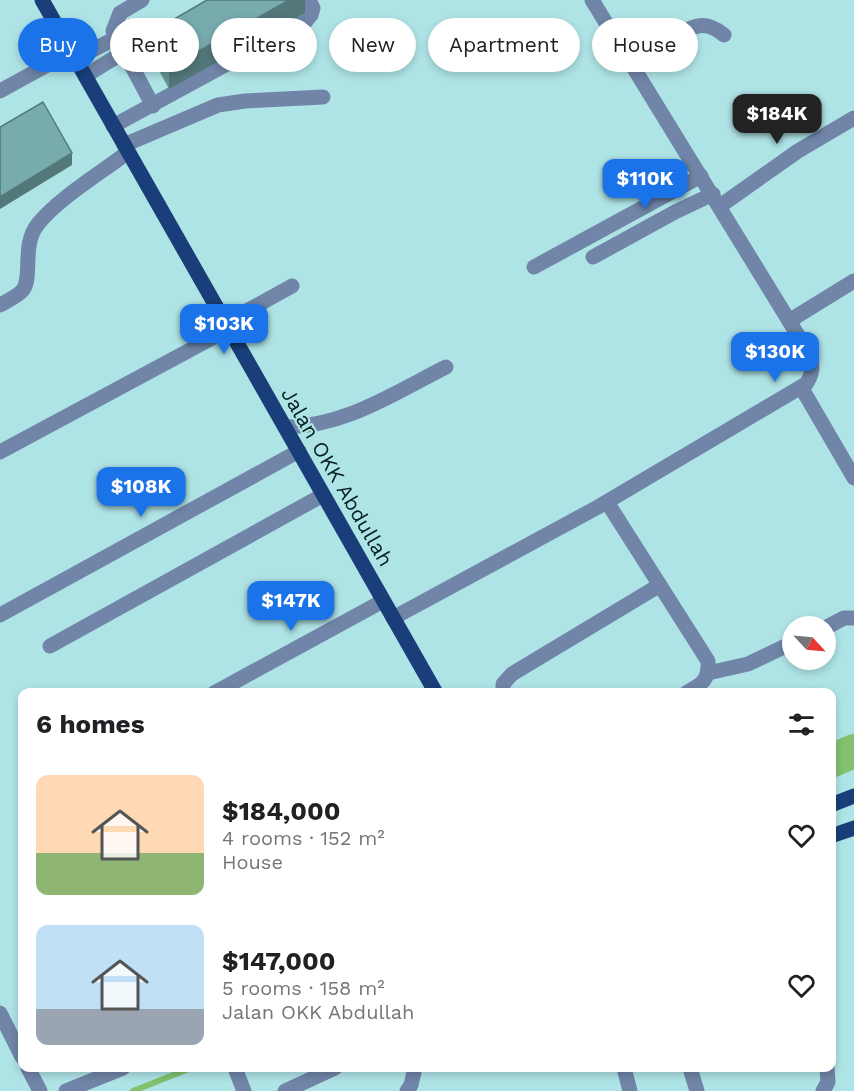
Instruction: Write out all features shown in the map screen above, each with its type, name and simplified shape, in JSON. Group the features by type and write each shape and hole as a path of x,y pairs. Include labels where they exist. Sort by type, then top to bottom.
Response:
{"main road":[{"name":"Jalan OKK Abdullah","path":"42,0 52,18"},
{"name":"Jalan OKK Abdullah","path":"83,72 433,688"},
{"path":"836,802 854,796"},
{"path":"836,834 854,828"}],"street":[{"path":"118,18 120,13 142,0"},
{"path":"114,126 306,21 313,8 309,0"},
{"path":"592,0 603,18"},
{"path":"698,26 710,27 724,35"},
{"path":"85,76 110,54"},
{"path":"0,91 39,72"},
{"path":"135,72 153,106"},
{"path":"393,618 607,502 801,387 811,377 813,366 810,355 635,72"},
{"path":"0,305 21,292 27,283 27,256 30,240 37,225 126,148 218,105 245,101 323,97"},
{"path":"593,257 675,212 716,200 854,118"},
{"path":"534,267 701,176"},
{"path":"789,321 854,281"},
{"path":"0,452 227,326 292,286"},
{"path":"285,428 302,427 365,410 446,367"},
{"path":"801,387 854,478"},
{"path":"0,615 298,451"},
{"path":"50,646 323,495"},
{"path":"607,502 708,661 708,673 703,683 694,688"},
{"path":"503,688 503,684 512,674 660,585"},
{"path":"223,688 383,601"},
{"path":"836,622 844,618 854,618"},
{"path":"708,673 748,664 782,648"},
{"path":"0,1013 18,1049"},
{"path":"30,1072 40,1091"},
{"path":"66,1091 113,1072"},
{"path":"237,1072 244,1091"},
{"path":"285,1091 326,1072"},
{"path":"407,1091 411,1086 414,1072"},
{"path":"625,1072 630,1091"},
{"path":"691,1072 697,1091"},
{"path":"822,1091 828,1082 827,1072"}],"building":[{"path":"207,0 289,0 257,18 211,18 211,44 199,51 199,18 176,18"},
{"path":"43,102 72,153 0,197 0,127"}],"waterway":[{"path":"836,759 854,751"},
{"path":"133,1091 181,1072"}]}
